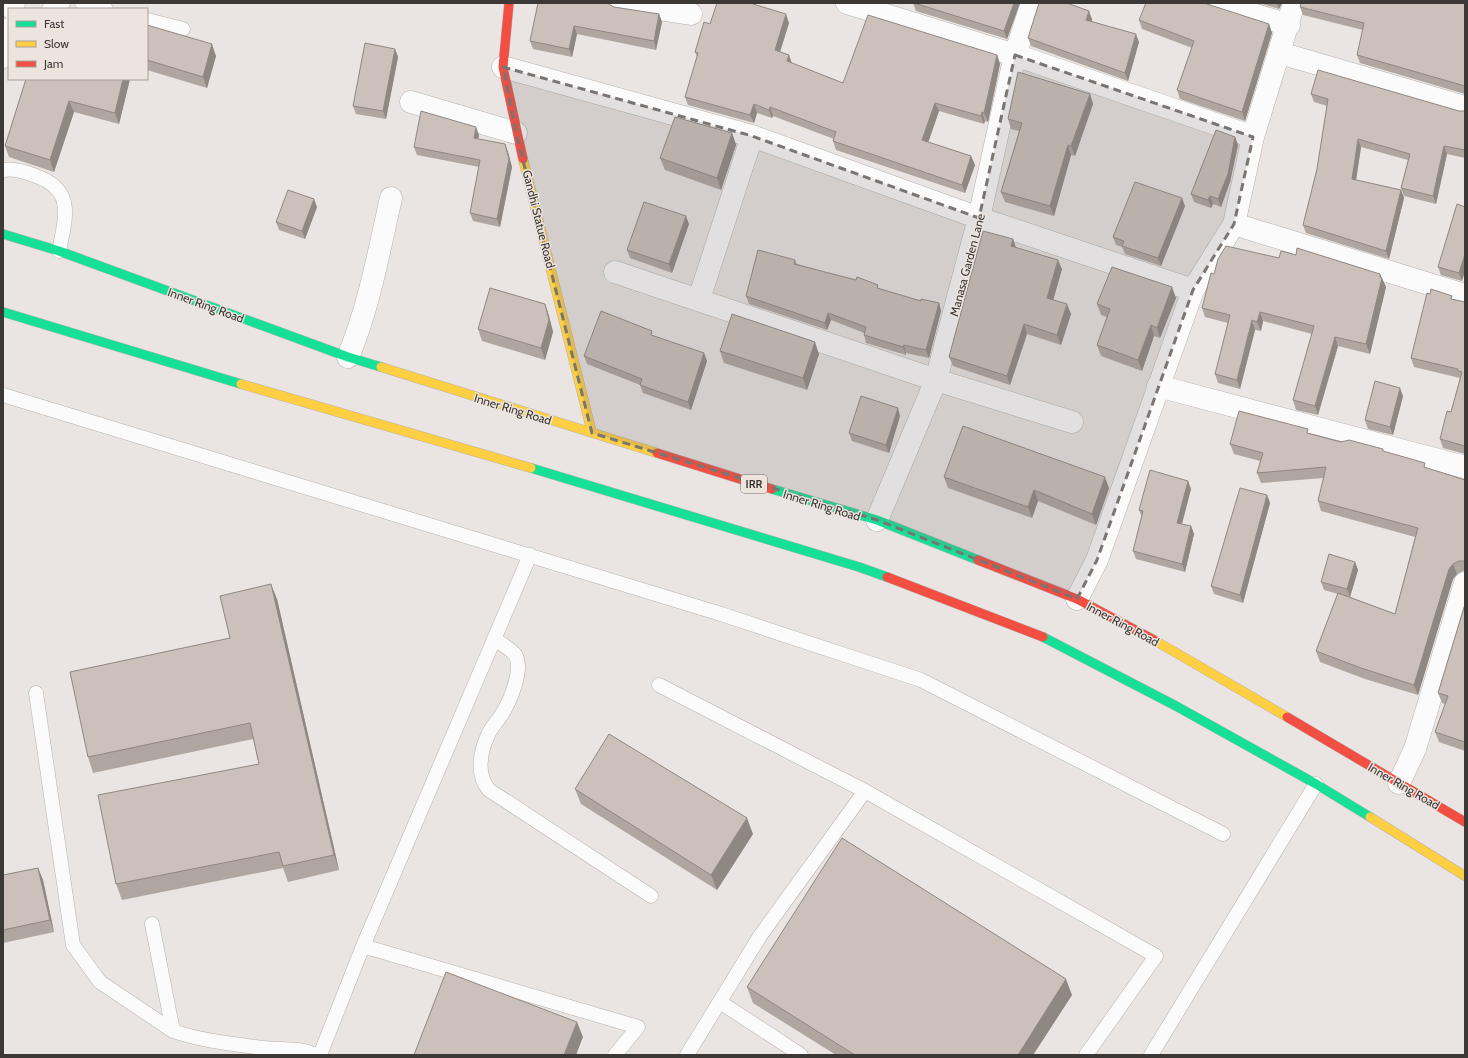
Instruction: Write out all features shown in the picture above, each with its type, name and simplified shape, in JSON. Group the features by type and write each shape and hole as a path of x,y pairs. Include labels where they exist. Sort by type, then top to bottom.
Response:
{"main road":[{"name":"Gandhi Statue Road","path":"509,3 503,67 516,133 592,434"},
{"name":"Inner Ring Road","path":"3,234 59,252 348,357 845,512 877,520 1077,599 1174,651 1465,822"},
{"path":"3,312 275,394 612,490 859,567 1052,640 1176,706 1316,784 1465,876"}],"street":[{"path":"619,3 690,14"},
{"path":"847,3 1015,55 1253,137"},
{"name":"Manasa Garden Lane","path":"877,520 936,380 979,218 1015,55 1032,3"},
{"path":"1216,3 1289,25"},
{"path":"1077,599 1097,560 1193,290 1234,224 1253,137 1289,25 1294,3"},
{"path":"3,57 8,34"},
{"path":"1280,53 1465,107"},
{"path":"503,67 752,136 979,218 1193,290"},
{"path":"411,102 516,133"},
{"path":"699,299 752,136"},
{"path":"348,357 355,341 368,293 391,198"},
{"path":"1234,224 1465,295"},
{"path":"615,272 936,380 1072,422"},
{"path":"1158,386 1465,467"},
{"path":"1399,783 1415,749 1465,583"}],"lane":[{"path":"51,8 63,3"},
{"path":"82,3 102,8"},
{"path":"148,20 182,30"},
{"path":"3,170 23,171 43,178 57,187 64,198 66,214 59,252"},
{"path":"3,394 721,614 921,680 1223,834"},
{"path":"320,1055 363,946 530,555"},
{"path":"494,639 516,655 518,677 502,714 488,734 482,754 480,772 484,784 490,790 651,896"},
{"path":"659,685 865,791 1156,956 1086,1055"},
{"path":"36,693 73,945 100,982 173,1031 192,1038 264,1048 307,1051 315,1055"},
{"path":"1151,1055 1316,784"},
{"path":"687,1055 760,936 865,791"},
{"path":"152,924 173,1031"},
{"path":"363,946 638,1028 615,1055"},
{"path":"720,1002 801,1055"}],"highlighted area":[{"path":"1015,55 1253,137 1234,224 1193,290 1097,560 1077,599 877,520 592,433 516,133 503,67 752,136 979,218"}],"building":[{"path":"538,3 607,3 614,7 659,14 654,41 574,26 569,49 530,41"},
{"path":"717,3 754,3 753,4 786,14 775,50 789,55 787,61 843,83 868,15 997,55 984,113 982,112 981,116 935,103 922,140 971,156 962,185 833,141 836,132 770,107 769,110 754,104 750,115 685,97 698,53 695,52 704,22 710,24"},
{"path":"914,3 1014,3 1004,31"},
{"path":"1039,3 1067,3 1089,11 1086,20 1136,34 1125,73 1028,38"},
{"path":"1146,3 1204,3 1269,24 1242,112 1177,90 1194,41 1139,20"},
{"path":"1301,3 1465,3 1465,86 1357,55 1364,23 1300,7"},
{"path":"148,25 212,44 203,77 148,60"},
{"path":"365,43 395,49 383,111 353,106"},
{"path":"1318,70 1459,111 1465,111 1465,150 1444,146 1433,196 1401,188 1410,154 1358,139 1352,179 1401,190 1386,251 1303,225 1317,169 1328,99 1311,94"},
{"path":"1018,72 1090,94 1071,146 1068,145 1050,206 1001,192 1022,123 1008,119"},
{"path":"26,80 123,80 115,113 69,101 50,160 5,146"},
{"path":"421,111 476,127 474,138 505,144 509,159 497,219 470,213 480,160 414,147"},
{"path":"675,117 732,133 717,178 660,158"},
{"path":"1216,130 1235,137 1228,174 1218,199 1210,196 1208,200 1191,194"},
{"path":"1135,182 1182,198 1158,258 1122,246 1124,241 1113,237"},
{"path":"288,190 314,199 302,231 276,222"},
{"path":"644,202 686,216 669,264 627,250"},
{"path":"1457,204 1465,207 1465,254 1459,273 1438,267"},
{"path":"983,231 1013,239 1011,246 1058,260 1047,298 1067,304 1057,335 1024,324 1007,376 949,357"},
{"path":"1226,246 1279,258 1281,251 1296,255 1297,248 1380,274 1380,277 1382,278 1366,344 1335,337 1315,406 1293,400 1314,326 1260,312 1257,322 1252,320 1237,380 1215,374 1230,315 1202,308 1211,273 1214,274 1218,259"},
{"path":"758,250 795,260 794,264 856,280 857,277 878,285 877,288 921,301 921,299 939,303 926,350 904,345 903,347 864,335 866,327 828,313 825,323 746,296"},
{"path":"1112,267 1172,287 1157,328 1151,325 1138,360 1097,345 1110,309 1097,304"},
{"path":"490,288 545,304 549,320 541,348 478,329"},
{"path":"1431,289 1452,296 1451,299 1465,302 1465,446 1440,439 1447,411 1451,412 1462,372 1458,371 1458,369 1411,358 1427,293 1430,294"},
{"path":"601,311 652,331 651,335 704,353 688,402 640,385 642,379 584,356"},
{"path":"732,314 815,342 803,378 720,351"},
{"path":"1375,381 1400,388 1390,427 1365,420"},
{"path":"861,396 898,408 886,445 849,433"},
{"path":"1239,411 1308,429 1307,433 1341,442 1349,440 1383,449 1383,451 1425,463 1424,467 1465,480 1465,561 1459,561 1453,564 1449,569 1414,685 1361,668 1316,651 1338,593 1395,614 1418,528 1318,501 1326,467 1257,473 1263,453 1230,444"},
{"path":"963,426 1105,477 1092,514 1034,490 1028,507 944,477"},
{"path":"1150,470 1188,481 1177,523 1191,526 1182,564 1133,551 1143,511 1139,510"},
{"path":"1240,488 1267,495 1240,595 1211,586"},
{"path":"1329,554 1355,562 1347,589 1321,582"},
{"path":"271,584 334,855 283,866 279,852 116,884 98,795 259,764 250,723 88,757 70,672 230,638 220,596"},
{"path":"1465,604 1465,742 1435,732 1448,696 1438,693"},
{"path":"609,734 747,818 711,875 575,789"},
{"path":"842,838 1066,979 1018,1055 855,1055 747,987"},
{"path":"38,868 50,920 3,930 3,875"},
{"path":"446,972 577,1022 564,1055 414,1055"}],"traffic: fast":[{"path":"3,234 59,251 348,357 381,367"},
{"path":"3,312 241,384"},
{"path":"531,468 859,567 887,577"},
{"path":"772,489 877,520 978,560"},
{"path":"1043,637 1176,706 1316,784 1370,817"}],"traffic: slow":[{"path":"523,159 592,433"},
{"path":"381,367 657,453"},
{"path":"241,384 531,468"},
{"path":"1154,640 1287,717"},
{"path":"1370,817 1465,876"}],"traffic: jam":[{"path":"509,3 503,67 523,159"},
{"path":"657,453 772,489"},
{"path":"978,560 1077,599 1154,640"},
{"path":"887,577 1043,637"},
{"path":"1287,717 1465,822"}]}
